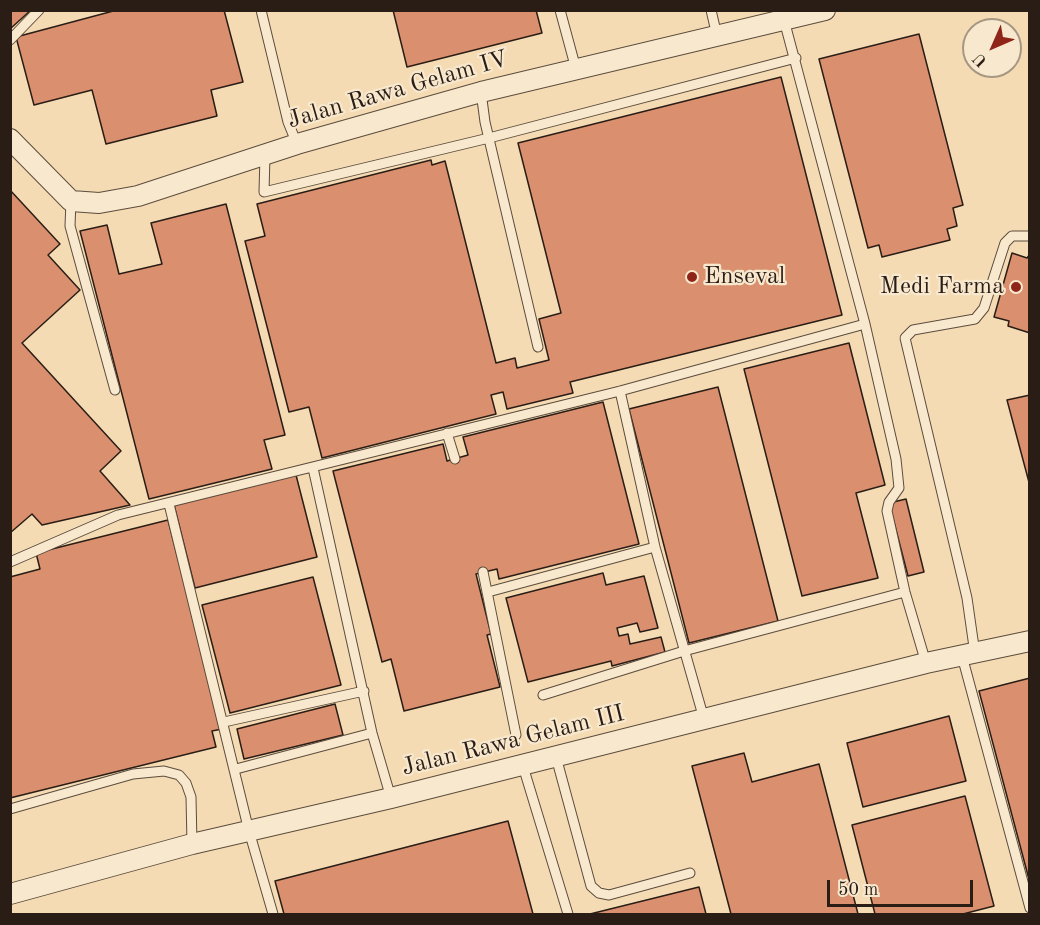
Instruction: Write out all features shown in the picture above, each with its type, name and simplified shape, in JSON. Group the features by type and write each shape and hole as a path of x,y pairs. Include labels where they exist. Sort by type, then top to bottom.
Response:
{"street":[{"name":"Jalan Rawa Gelam IV","path":"71,201 99,204 138,196 297,144 481,92 825,10"},
{"path":"10,139 71,201"},
{"name":"Jalan Rawa Gelam III","path":"10,894 192,844 391,798 926,663 1029,641"}],"lane":[{"path":"10,40 39,10"},
{"path":"261,10 288,122 297,144"},
{"path":"560,10 576,69"},
{"path":"711,10 717,36"},
{"path":"784,20 796,58 865,324 900,481 887,511 905,592 926,663"},
{"path":"265,155 264,192 489,138 796,58"},
{"path":"481,92 489,138 538,347"},
{"path":"71,201 70,226 115,390"},
{"path":"1029,236 1012,236 1005,243 984,308 975,319 913,330 905,338 967,598 968,655 1029,908"},
{"path":"10,562 118,515 620,391 865,324"},
{"path":"620,391 655,547 704,719"},
{"path":"447,434 455,459"},
{"path":"313,468 372,733 391,798"},
{"path":"169,504 236,769 249,831 273,915"},
{"path":"488,592 655,547"},
{"path":"483,572 516,735"},
{"path":"543,695 684,651 905,592"},
{"path":"224,722 364,691"},
{"path":"236,769 372,733"},
{"path":"556,757 591,886 599,893 609,895 690,873"},
{"path":"522,764 568,915"},
{"path":"10,808 134,774 164,771 179,775 186,783 191,797 192,844"}],"building":[{"path":"10,10 31,10 10,29"},
{"path":"117,10 224,10 243,82 211,90 217,116 106,144 92,90 34,105 16,37"},
{"path":"393,10 536,10 542,33 407,67"},
{"path":"919,34 963,205 953,208 957,226 947,229 950,240 882,257 879,245 868,248 819,59"},
{"name":"Enseval","path":"781,77 842,315 570,382 573,393 507,409 503,392 491,395 496,414 322,458 309,407 289,412 245,241 265,236 257,204 431,160 432,165 445,161 496,363 515,358 517,368 549,360 539,319 561,313 518,143"},
{"path":"10,190 60,244 48,255 80,290 22,343 121,451 100,471 130,505 42,525 32,514 10,533"},
{"path":"226,204 285,435 264,440 272,469 149,499 80,231 107,225 119,274 162,264 151,223"},
{"name":"Medi Farma","path":"1012,253 1027,258 1030,254 1030,333 1008,326 1009,321 994,317"},
{"path":"849,343 885,485 856,493 878,578 802,596 744,369"},
{"path":"718,387 778,621 689,643 629,409"},
{"path":"1030,395 1030,486 1007,400"},
{"path":"603,402 639,544 499,579 497,569 476,574 491,634 487,635 500,687 404,711 391,659 382,662 333,471 443,444 447,461 468,455 463,437"},
{"path":"296,475 317,557 195,588 174,505"},
{"path":"906,499 924,572 908,576 889,503"},
{"path":"168,520 222,729 212,731 216,747 10,798 10,577 40,569 36,553"},
{"path":"603,573 606,585 644,576 658,628 640,632 637,623 617,628 619,636 628,634 630,644 661,637 665,652 612,666 611,661 528,682 506,598"},
{"path":"313,577 341,685 230,713 202,605"},
{"path":"1030,678 1030,883 979,691"},
{"path":"335,704 343,735 244,759 237,729"},
{"path":"949,716 966,781 863,807 847,743"},
{"path":"744,753 752,782 819,764 858,914 731,914 692,766"},
{"path":"965,796 994,906 963,914 875,914 852,825"},
{"path":"508,821 533,914 284,914 275,881"},
{"path":"699,887 706,914 590,914"}],"place":[{"name":"Enseval","path":"692,277"},
{"name":"Medi Farma","path":"1016,287"}]}
